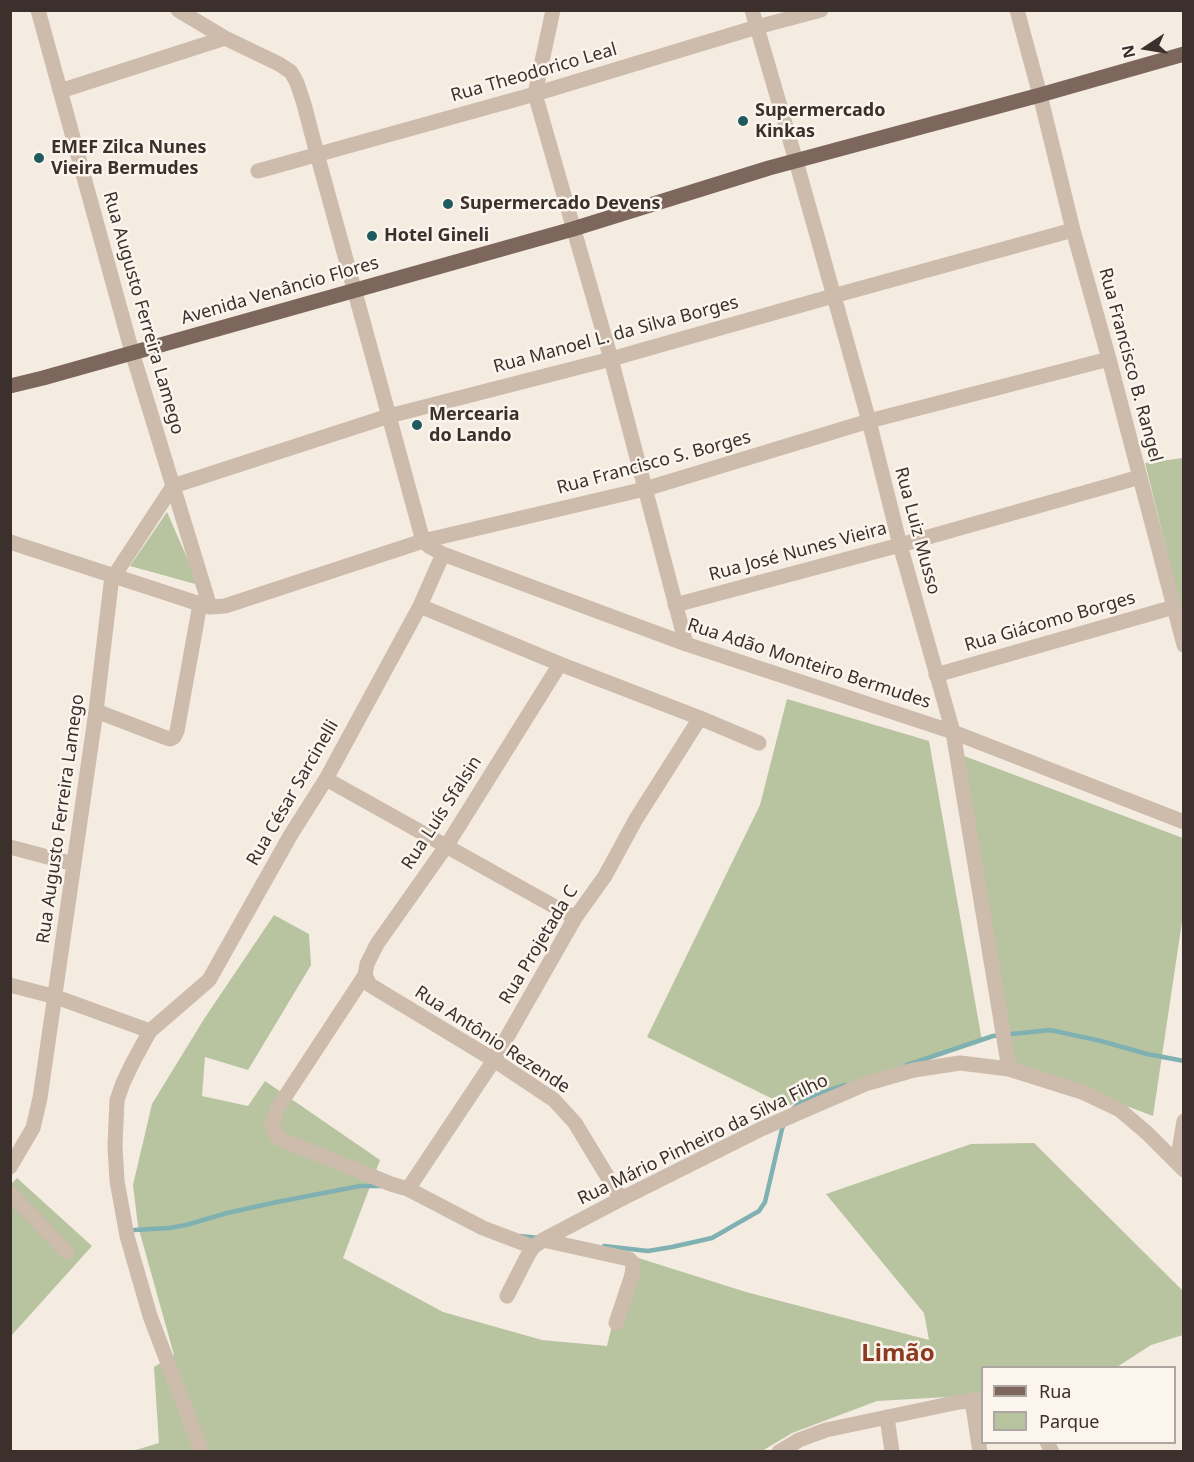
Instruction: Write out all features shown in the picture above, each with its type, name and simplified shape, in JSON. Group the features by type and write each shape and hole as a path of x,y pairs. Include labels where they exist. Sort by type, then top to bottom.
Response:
{"main road":[{"name":"Avenida Venâncio Flores","path":"11,384 354,291 573,229 769,168 1184,54"}],"street":[{"name":"Rua Augusto Ferreira Lamego","path":"38,10 132,352 173,486 206,606"},
{"path":"178,10 225,38 291,72 304,104 423,541"},
{"path":"553,10 535,94 611,359 686,644"},
{"name":"Rua Luiz Musso","path":"752,10 869,421 900,545 953,732 1009,1068"},
{"name":"Rua Theodorico Leal","path":"258,171 535,94 821,10"},
{"name":"Rua Francisco B. Rangel","path":"1017,10 1184,645"},
{"path":"60,91 225,38"},
{"name":"Rua Manoel L. da Silva Borges","path":"173,486 389,416 611,359 1073,230"},
{"name":"Rua Francisco S. Borges","path":"206,606 225,606 423,541 645,489 869,421 1108,359"},
{"name":"Rua José Nunes Vieira","path":"675,605 900,545 1140,477"},
{"name":"Rua Augusto Ferreira Lamego","path":"10,1167 33,1128 40,1098 75,864 111,584 173,486"},
{"name":"Rua Adão Monteiro Bermudes","path":"423,541 430,548 443,554 686,644 953,732 1184,822"},
{"path":"10,542 206,606 174,737 170,739 96,711"},
{"name":"Rua César Sarcinelli","path":"203,1451 150,1316 127,1236 117,1181 115,1146 117,1100 133,1062 150,1031 208,980 290,836 326,779 420,606 443,554"},
{"path":"420,606 759,743"},
{"name":"Rua Giácomo Borges","path":"936,675 1174,607"},
{"name":"Rua Luís Sfalsin","path":"408,1190 278,1138 272,1125 277,1109 368,980 367,964 377,944 447,845 560,664"},
{"name":"Rua Projetada C","path":"408,1190 494,1060 575,918 605,876 636,819 700,718"},
{"path":"326,779 575,918"},
{"path":"10,847 75,864"},
{"name":"Rua Antônio Rezende","path":"368,980 554,1100 575,1123 621,1198"},
{"path":"10,985 56,997 150,1031"},
{"name":"Rua Mário Pinheiro da Silva Filho","path":"538,1244 621,1198 761,1129 866,1084 914,1070 960,1063 1009,1068 1082,1092 1120,1110 1147,1132 1180,1166"},
{"path":"1180,1166 1184,1121"},
{"path":"408,1190 483,1228 538,1244 629,1259 633,1267 616,1323"},
{"path":"10,1193 67,1252"},
{"path":"507,1296 528,1256 538,1244"},
{"path":"779,1452 800,1446 826,1430 977,1400 980,1452"},
{"path":"887,1417 892,1452"},
{"path":"185,1452 203,1451"}],"green space":[{"path":"1183,458 1183,616 1145,463"},
{"path":"167,512 199,585 130,566"},
{"path":"787,699 929,741 982,1041 787,1106 647,1037 760,805"},
{"path":"956,753 1183,838 1183,915 1153,1116 1012,1063"},
{"path":"274,915 309,934 311,965 248,1070 205,1057 202,1096 248,1106 265,1081 380,1160 343,1258 443,1312 542,1340 607,1346 629,1255 746,1292 929,1340 924,1313 826,1194 971,1144 1034,1143 1183,1291 1183,1335 1151,1345 1119,1366 981,1366 981,1395 877,1401 792,1433 762,1451 129,1452 159,1443 154,1367 174,1355 138,1226 133,1185 152,1104 204,1019"},
{"path":"17,1178 92,1246 11,1336 10,1185"}],"waterway":[{"path":"907,1065 993,1036 1050,1030 1184,1061"},
{"path":"793,1109 815,1095 845,1085"},
{"path":"604,1246 648,1251 712,1238 759,1211 765,1202 784,1124"},
{"path":"134,1230 186,1225 277,1202 360,1186 382,1186"},
{"path":"520,1236 539,1238"}],"place":[{"name":"Supermercado Kinkas","path":"743,121"},
{"name":"EMEF Zilca Nunes Vieira Bermudes","path":"39,158"},
{"name":"Supermercado Devens","path":"448,204"},
{"name":"Hotel Gineli","path":"372,236"},
{"name":"Mercearia do Lando","path":"417,425"}],"district":[{"name":"Limão","path":"898,1354"}]}
